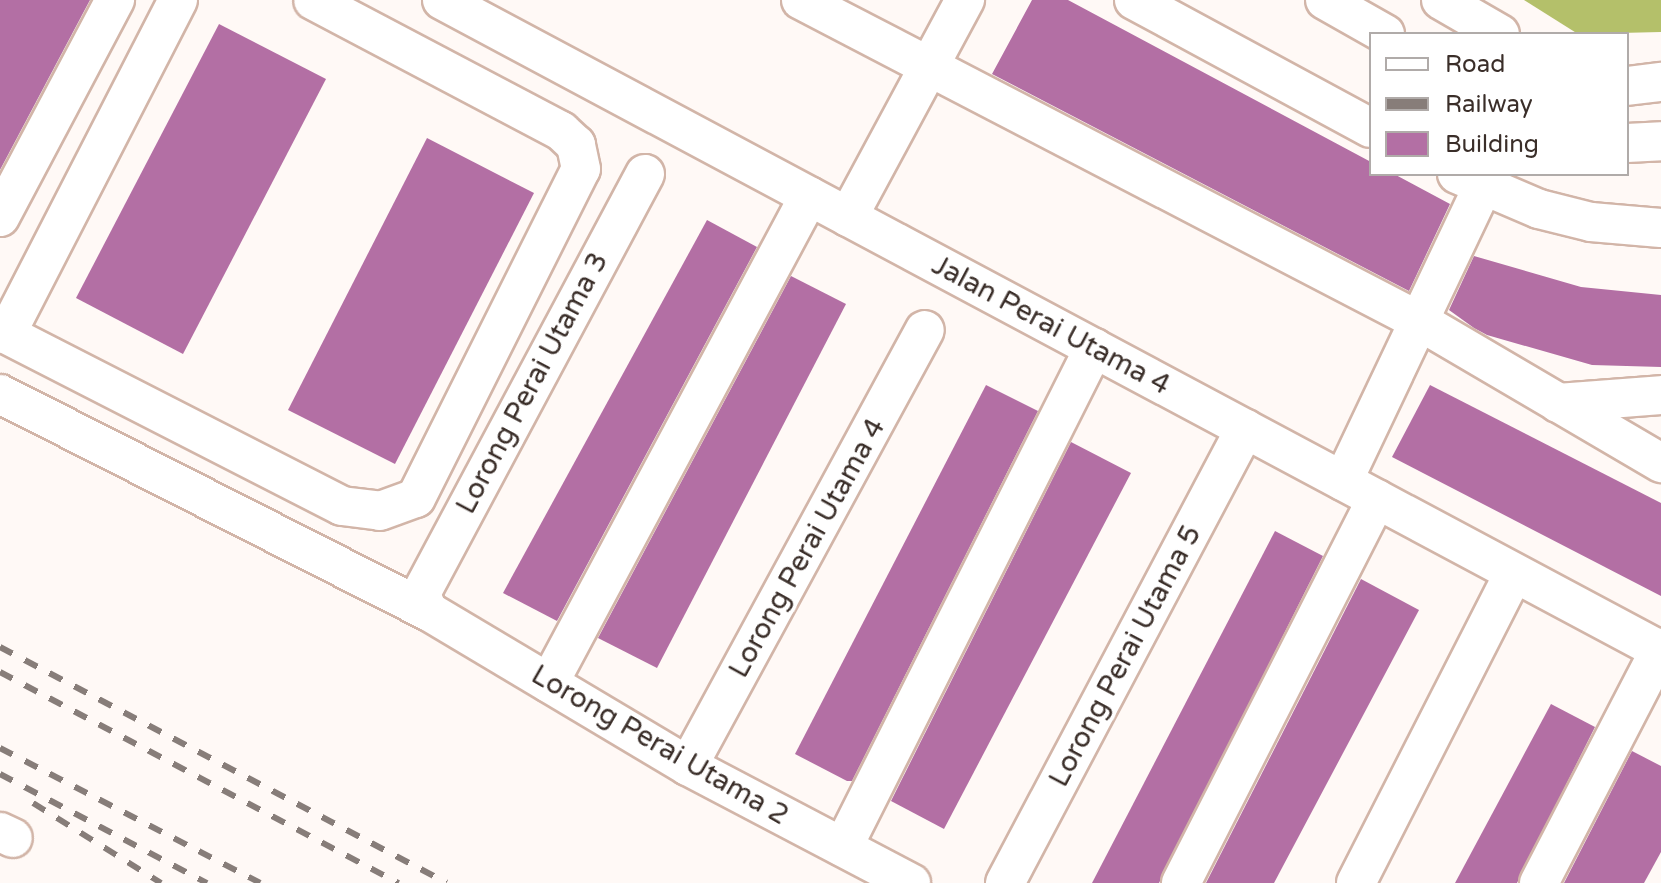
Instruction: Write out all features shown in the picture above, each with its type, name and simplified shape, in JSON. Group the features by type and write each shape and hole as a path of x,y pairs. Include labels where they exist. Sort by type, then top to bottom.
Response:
{"street":[{"path":"0,217 115,0"},
{"path":"178,0 6,334 342,506 380,511 416,498 581,169 576,145 561,131 313,0"},
{"name":"Jalan Perai Utama 4","path":"442,0 1661,650"},
{"path":"801,0 1419,321 1661,463"},
{"path":"848,217 965,0"},
{"path":"1134,0 1369,127"},
{"path":"1325,0 1381,32"},
{"path":"1441,0 1497,32"},
{"path":"1629,86 1661,82"},
{"path":"1629,143 1661,141"},
{"name":"Lorong Perai Utama 3","path":"424,603 645,174"},
{"path":"1343,481 1419,321 1469,181 1539,209 1591,222 1661,228"},
{"path":"549,683 809,196"},
{"name":"Lorong Perai Utama 4","path":"688,766 925,330"},
{"path":"843,847 1094,348"},
{"name":"Lorong Perai Utama 2","path":"0,394 424,603 549,683 688,766 911,883"},
{"path":"1558,403 1661,395"},
{"name":"Lorong Perai Utama 5","path":"1005,883 1245,429"},
{"path":"1181,883 1377,499"},
{"path":"1356,883 1514,573"},
{"path":"1539,883 1661,650"}],"green space":[{"path":"1524,0 1661,0 1661,32 1575,32"}],"building":[{"path":"0,0 90,0 0,170"},
{"path":"1032,0 1068,0 1369,161 1369,176 1398,176 1450,204 1409,291 992,74"},
{"path":"219,24 326,79 183,354 76,298"},
{"path":"427,138 534,193 395,464 288,410"},
{"path":"707,220 757,247 557,621 503,593"},
{"path":"1474,256 1581,287 1661,295 1661,367 1592,365 1487,335 1474,328 1449,310"},
{"path":"791,276 846,304 657,668 598,638"},
{"path":"986,385 1038,411 852,781 847,781 795,754"},
{"path":"1430,385 1661,503 1661,596 1392,457"},
{"path":"1071,442 1131,473 944,829 891,801"},
{"path":"1275,531 1323,556 1159,883 1092,883"},
{"path":"1361,579 1419,610 1274,883 1206,883"},
{"path":"1551,704 1595,727 1517,883 1455,883"},
{"path":"1632,751 1661,766 1661,852 1644,883 1564,883"}],"railway":[{"path":"0,647 447,883"},
{"path":"0,672 399,883"},
{"path":"0,748 260,883"},
{"path":"0,774 207,883"},
{"path":"33,803 161,883"}]}
